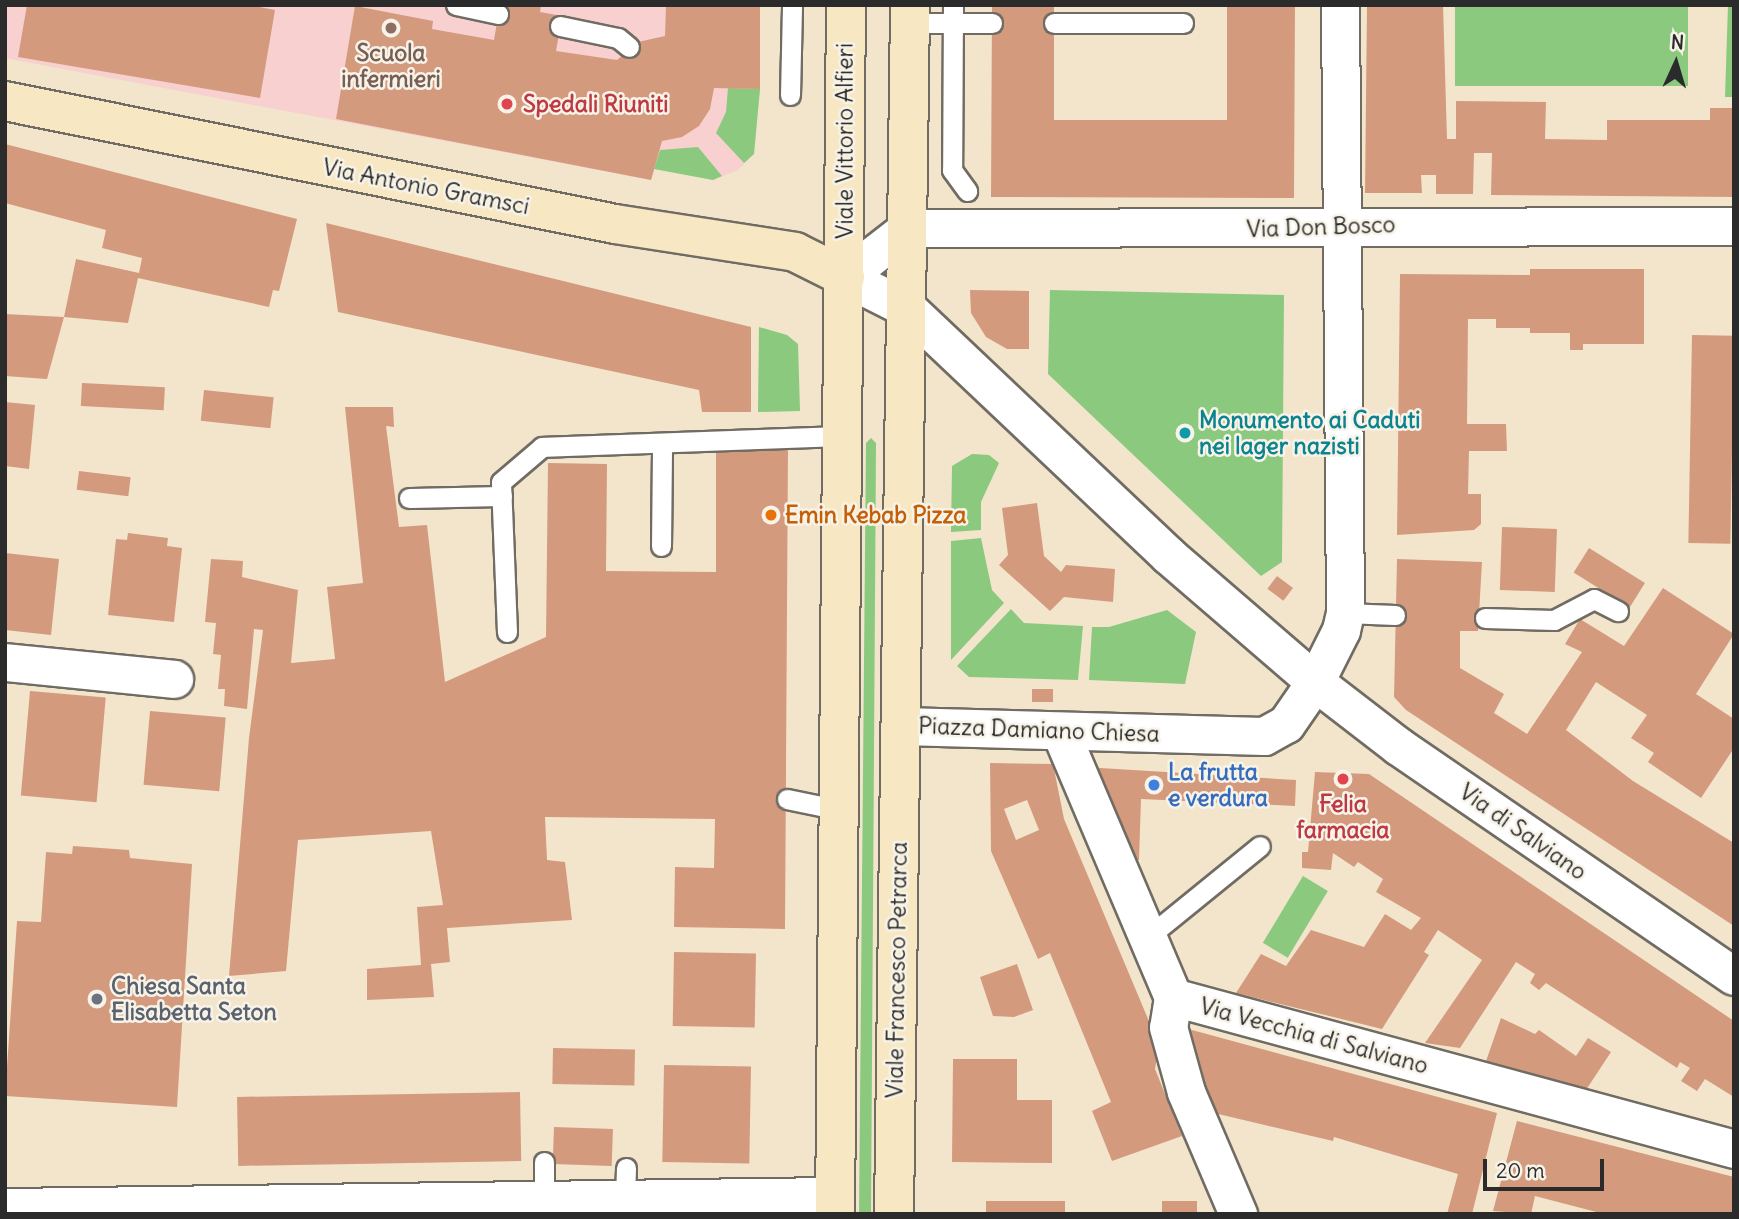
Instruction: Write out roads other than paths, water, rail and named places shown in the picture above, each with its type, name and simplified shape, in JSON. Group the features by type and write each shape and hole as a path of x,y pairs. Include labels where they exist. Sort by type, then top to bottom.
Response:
{"main road":[{"name":"Viale Vittorio Alfieri","path":"845,277 846,5"},
{"path":"908,228 910,14"},
{"name":"Via Antonio Gramsci","path":"5,101 615,224 795,252 845,277"},
{"name":"Piazza Damiano Chiesa","path":"902,726 908,228"},
{"path":"835,1205 845,277"},
{"name":"Viale Francesco Petrarca","path":"894,1214 902,726"}],"street":[{"name":"Piazza Damiano Chiesa","path":"902,726 1264,736 1286,724 1315,682 1341,630 1345,613 1340,5"},
{"name":"Via Don Bosco","path":"908,228 1341,229 1415,224 1734,226"},
{"path":"908,228 845,277 908,309 1168,555 1315,682"},
{"path":"5,662 174,679"},
{"name":"Via di Salviano","path":"1315,682 1398,746 1734,976"},
{"name":"Via Vecchia di Salviano","path":"1060,731 1173,997 1734,1149"},
{"path":"1173,997 1168,1027 1186,1092 1238,1214"},
{"path":"5,1207 153,1210 544,1199 626,1182 835,1205"}],"lane":[{"path":"456,5 498,14"},
{"path":"790,95 792,5"},
{"path":"910,14 953,14 992,23"},
{"path":"953,14 953,170 967,191"},
{"path":"1054,23 1183,23"},
{"path":"560,26 618,38 629,47"},
{"path":"508,632 501,482 542,447 845,436"},
{"path":"661,547 662,443"},
{"path":"408,498 502,496"},
{"path":"1485,618 1554,620 1594,599 1618,611"},
{"path":"1345,613 1395,615"},
{"path":"787,799 840,810"},
{"path":"1148,937 1260,846"},
{"path":"544,1162 544,1199"}],"place":[{"name":"Scuola infermieri","path":"391,28"},
{"name":"Spedali Riuniti","path":"507,104"},
{"name":"Monumento ai Caduti nei lager nazisti","path":"1185,433"},
{"name":"Emin Kebab Pizza","path":"771,515"},
{"name":"Felia farmacia","path":"1343,779"},
{"name":"La frutta e verdura","path":"1154,785"},
{"name":"Chiesa Santa Elisabetta Seton","path":"97,999"}]}
